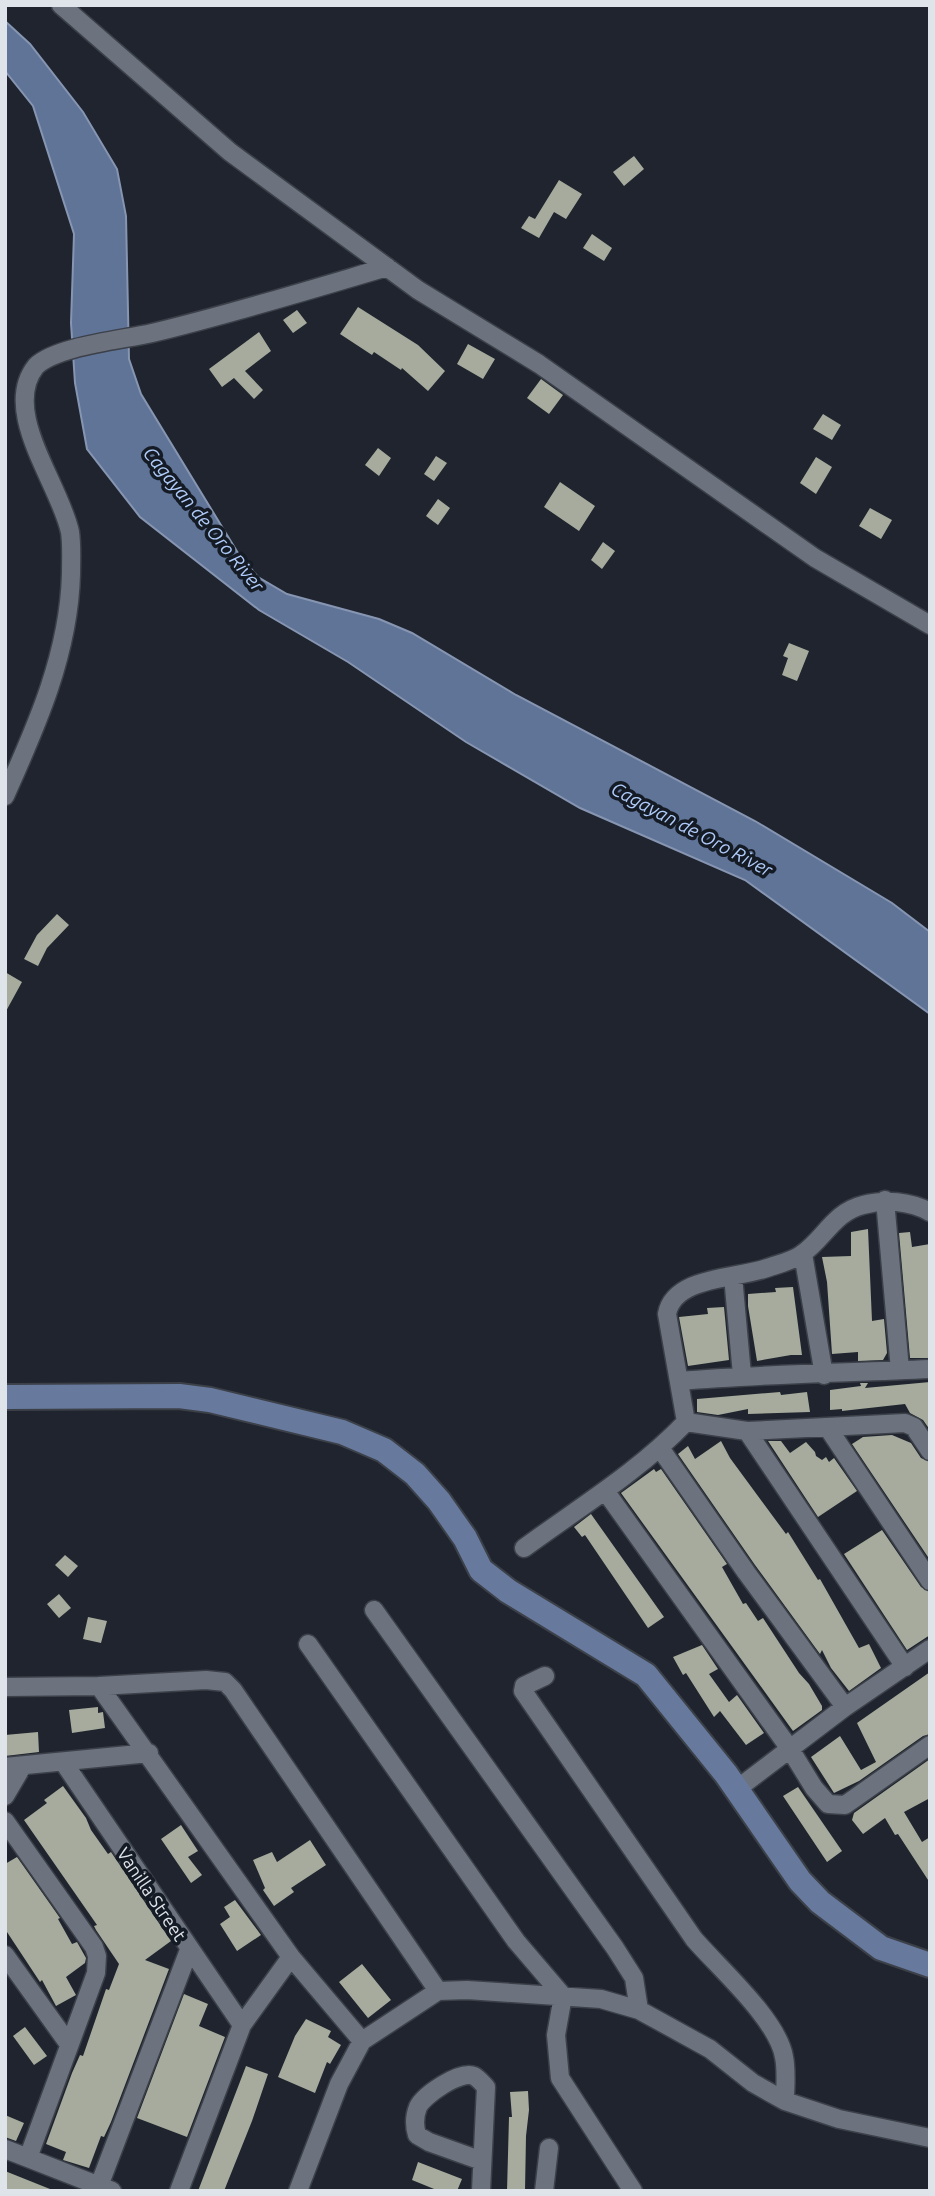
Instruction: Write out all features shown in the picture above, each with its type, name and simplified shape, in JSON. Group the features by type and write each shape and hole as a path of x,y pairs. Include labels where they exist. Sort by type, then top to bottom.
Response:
{"street":[{"path":"61,5 230,152 439,305 539,364 815,558 930,625"},
{"path":"5,796 48,696 67,626 70,597 70,533 64,514 24,432 19,409 24,384 35,366 53,354 152,333 387,267"},
{"path":"686,1422 667,1314 669,1304 681,1291 765,1269 803,1254 843,1213 862,1205 885,1200 930,1212"},
{"path":"885,1200 900,1370"},
{"path":"803,1254 824,1375"},
{"path":"733,1276 742,1376"},
{"path":"680,1381 930,1369"},
{"path":"5,1397 179,1396 210,1400 342,1432 384,1450 415,1474 439,1502 465,1538 481,1570 508,1591 646,1675 737,1789 800,1881 820,1902 881,1948 930,1965"},
{"path":"686,1422 747,1431 905,1423 914,1427 930,1451"},
{"path":"524,1548 606,1492 660,1448 686,1422"},
{"path":"828,1428 930,1581"},
{"path":"747,1431 905,1667"},
{"path":"660,1448 845,1707"},
{"path":"606,1492 790,1749 814,1788 828,1804 845,1805 930,1745"},
{"path":"374,1610 615,1948 634,1978 639,2010"},
{"path":"308,1644 516,1941 563,1996"},
{"path":"737,1789 845,1707 930,1649"},
{"path":"545,1675 524,1686 523,1690 694,1939 717,1967 747,1994 772,2030 784,2054 785,2101"},
{"path":"5,1687 99,1686 206,1680 225,1682 438,1991"},
{"path":"99,1686 291,1957 362,2041"},
{"path":"5,1796 14,1767 149,1754"},
{"name":"Vanilla Street","path":"64,1763 242,2025"},
{"path":"5,1821 94,1947 97,1956 96,1973 68,2043 28,2158"},
{"path":"5,2149 106,2188 189,1950"},
{"path":"5,1955 68,2043"},
{"path":"179,2191 242,2025 291,1957"},
{"path":"298,2191 339,2084 362,2041 438,1991 467,1990 601,1999 639,2010 709,2049 752,2083 785,2101 839,2119 930,2138"},
{"path":"563,1996 556,2035 560,2078 633,2191"},
{"path":"481,2191 486,2087 474,2076 463,2075 430,2093 418,2105 414,2122 417,2135 429,2142 482,2161"},
{"path":"544,2191 549,2148"}],"water":[{"name":"Cagayan de Oro River","path":"5,21 30,44 83,112 117,169 126,216 129,359 141,394 238,553 258,577 287,594 379,619 412,633 516,695 755,821 892,903 930,932 930,1014 745,880 580,808 466,742 348,662 259,610 140,517 87,449 75,383 71,323 74,234 33,106 5,71"}],"building":[{"path":"634,156 644,169 624,186 613,172"},
{"path":"559,180 582,194 566,219 554,212 539,238 521,228 529,216 535,219"},
{"path":"592,234 612,248 604,261 583,248"},
{"path":"358,307 418,345 445,371 428,391 402,368 401,370 374,352 372,355 340,334"},
{"path":"297,310 307,323 293,333 283,320"},
{"path":"259,332 271,351 245,371 263,390 254,399 234,378 222,387 209,369"},
{"path":"468,344 495,359 483,379 457,364"},
{"path":"541,379 563,395 549,414 527,398"},
{"path":"823,414 841,425 832,440 813,429"},
{"path":"378,448 391,458 379,476 365,465"},
{"path":"436,456 447,463 434,481 424,474"},
{"path":"816,457 832,467 816,494 800,483"},
{"path":"560,482 595,506 579,531 544,507"},
{"path":"438,499 450,508 438,525 426,516"},
{"path":"870,508 892,520 881,539 859,526"},
{"path":"603,542 615,551 602,569 591,560"},
{"path":"789,643 809,651 797,681 782,675 788,658 783,656"},
{"path":"57,914 69,925 47,948 38,966 24,959 37,935"},
{"path":"5,972 22,982 5,1013"},
{"path":"868,1229 872,1321 884,1319 887,1353 883,1360 858,1361 858,1352 832,1354 827,1282 822,1257 851,1256 851,1232"},
{"path":"910,1232 912,1247 930,1244 930,1358 910,1358 899,1233"},
{"path":"793,1287 802,1355 757,1361 748,1294 776,1292 775,1288"},
{"path":"724,1307 729,1360 688,1366 679,1317 708,1314 707,1308"},
{"path":"930,1382 930,1430 923,1420 910,1413 905,1404 830,1410 830,1390 861,1386 860,1383 868,1383 865,1388"},
{"path":"780,1392 781,1395 807,1392 810,1412 748,1414 748,1409 718,1415 697,1412 697,1399"},
{"path":"892,1435 911,1443 921,1458 930,1462 930,1560 852,1444 863,1437"},
{"path":"721,1441 730,1458 786,1534 788,1532 818,1580 820,1579 859,1648 869,1644 881,1668 849,1691 831,1668 822,1650 820,1654 755,1565 678,1454 688,1446 695,1459"},
{"path":"768,1441 781,1441 790,1453 806,1442 822,1460 826,1457 829,1462 834,1458 857,1491 818,1517"},
{"path":"654,1469 656,1472 661,1469 727,1564 722,1567 743,1604 746,1603 758,1621 763,1618 822,1706 822,1710 793,1731 621,1493"},
{"path":"591,1514 664,1617 648,1628 585,1535 582,1537 574,1527"},
{"path":"882,1530 921,1587 930,1592 930,1635 907,1650 844,1554"},
{"path":"65,1555 78,1566 68,1577 55,1565"},
{"path":"59,1594 71,1608 59,1618 47,1604"},
{"path":"88,1617 107,1621 101,1643 83,1639"},
{"path":"702,1645 718,1669 709,1674 729,1702 737,1695 764,1733 746,1745 720,1711 714,1717 673,1657"},
{"path":"930,1672 930,1734 923,1736 859,1781 834,1793 811,1757 840,1736 861,1770 876,1762 857,1723"},
{"path":"98,1707 98,1713 103,1712 105,1728 72,1733 69,1710"},
{"path":"38,1732 39,1752 5,1756 5,1735"},
{"path":"930,1759 930,1798 904,1812 922,1842 930,1837 930,1883 885,1818 863,1834 852,1820 854,1813"},
{"path":"63,1786 86,1818 91,1830 108,1854 111,1852 171,1941 145,1960 169,1969 111,2122 104,2137 101,2136 89,2168 63,2160 66,2152 46,2144 72,2073 80,2055 83,2056 106,1989 109,1990 119,1964 96,1930 94,1926 97,1925 24,1820 47,1803 44,1800"},
{"path":"798,1787 842,1851 827,1862 783,1796"},
{"path":"181,1825 198,1851 188,1857 202,1875 191,1883 161,1839"},
{"path":"310,1840 326,1865 291,1888 294,1892 274,1906 263,1890 265,1888 253,1860 272,1852 277,1862"},
{"path":"17,1857 60,1918 58,1919 72,1944 77,1942 86,1958 85,1963 66,1977 76,1995 56,2006 42,1980 40,1982 5,1929 5,1864"},
{"path":"235,1900 261,1935 237,1951 220,1924 230,1917 224,1907"},
{"path":"362,1964 391,2000 368,2018 339,1982"},
{"path":"184,1994 208,2004 199,2026 225,2037 187,2137 137,2118"},
{"path":"306,2019 331,2031 328,2037 341,2045 330,2064 327,2062 315,2093 278,2077 295,2036"},
{"path":"25,2027 47,2056 34,2065 13,2036"},
{"path":"246,2066 268,2074 252,2121 224,2191 198,2191"},
{"path":"528,2091 525,2191 507,2191 509,2117 512,2117 510,2092"},
{"path":"5,2115 24,2123 16,2141 5,2137"},
{"path":"418,2162 462,2179 457,2191 439,2191 412,2180"},
{"path":"5,2171 50,2189 50,2191 5,2191"}]}
